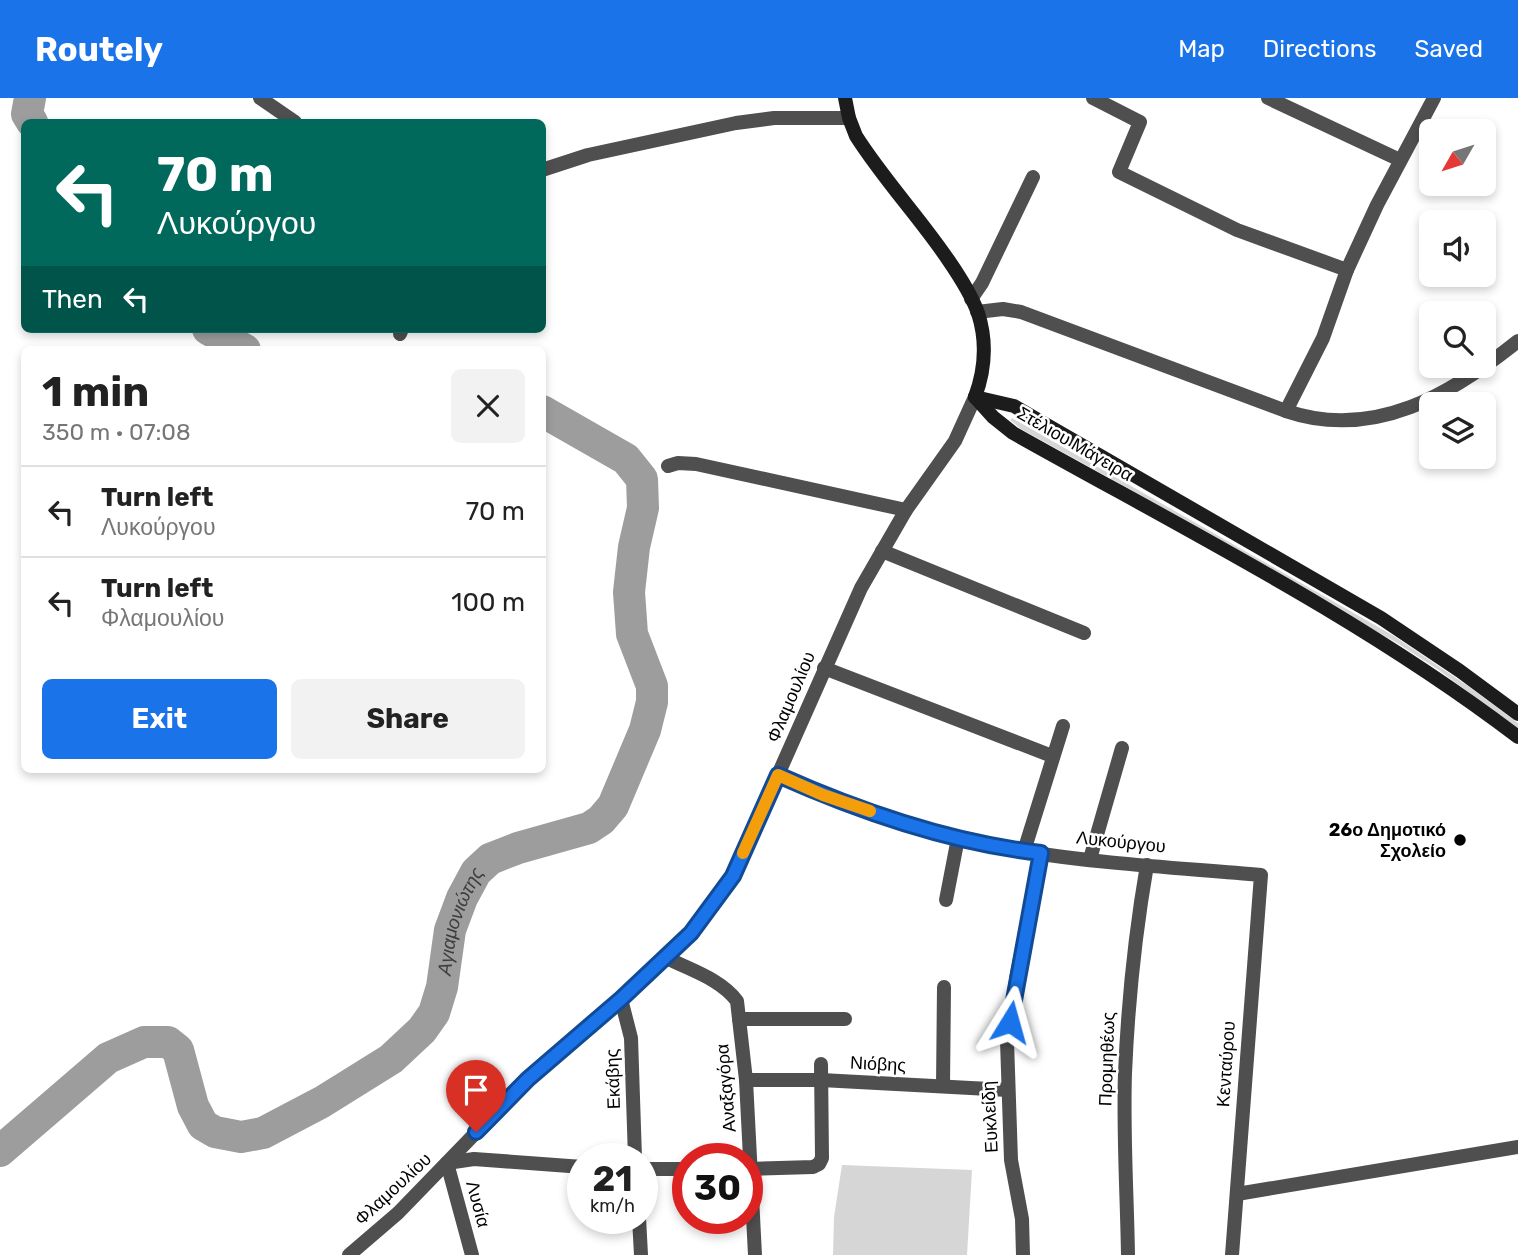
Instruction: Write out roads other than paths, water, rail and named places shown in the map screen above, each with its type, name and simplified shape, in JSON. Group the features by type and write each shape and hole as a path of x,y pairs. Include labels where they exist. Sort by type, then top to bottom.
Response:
{"main road":[{"path":"845,98 849,118 864,149 941,249 974,306 984,356 982,377 975,397"},
{"name":"Στέλιου Μάγειρα","path":"975,397 1014,407 1369,611 1460,671 1518,714"},
{"name":"Στέλιου Μάγειρα","path":"975,397 1013,433 1347,622 1434,676 1518,737"}],"street":[{"path":"260,98 291,119"},
{"path":"1093,98 1140,122 1119,172 1237,230 1347,270"},
{"path":"1268,98 1400,160"},
{"path":"1286,411 1323,338 1347,270 1400,160 1434,98"},
{"path":"546,169 588,155 746,121 774,118 849,118"},
{"path":"1033,177 982,283 974,306 1035,316 1286,411 1305,417 1337,421 1405,410 1463,382 1518,341"},
{"name":"Φλαμουλίου","path":"349,1255 398,1213 528,1079 667,958 704,919 733,876 861,588 906,510 955,441 975,397"},
{"path":"667,466 677,463 696,464 906,510"},
{"path":"881,551 1084,634"},
{"path":"824,668 1052,756"},
{"path":"1024,851 1063,726"},
{"path":"1090,859 1122,748"},
{"name":"Λυκούργου","path":"778,775 823,795 958,838 1024,851 1261,875"},
{"path":"946,900 958,838"},
{"name":"Ευκλείδη","path":"1023,1255 1022,1219 1013,1172 1006,1062 1011,1016 1041,853"},
{"name":"Προμηθέως","path":"1128,1255 1125,1076 1128,1003 1136,929 1147,865"},
{"name":"Κενταύρου","path":"1231,1255 1261,875"},
{"name":"Αναξαγόρα","path":"667,958 730,991 737,1001 746,1080 748,1143"},
{"path":"943,1086 944,986"},
{"name":"Εκάβης","path":"621,999 631,1038 634,1143"},
{"path":"739,1019 845,1019"},
{"path":"763,1169 813,1167 819,1164 822,1158 821,1064"},
{"name":"Νιόβης","path":"746,1080 821,1080 1008,1090"},
{"path":"1237,1194 1518,1147"},
{"path":"447,1163 474,1159 567,1166"},
{"name":"Λυσία","path":"447,1163 472,1255"},
{"path":"640,1234 641,1255"},
{"name":"Αναξαγόρα","path":"754,1234 755,1255"}],"waterway":[{"name":"Αγιαμονιώτης","path":"30,98 27,114 30,119"},
{"name":"Αγιαμονιώτης","path":"215,333 238,346"},
{"name":"Αγιαμονιώτης","path":"0,1151 108,1058 144,1042 168,1042 178,1050 193,1106 203,1125 215,1132 241,1137 263,1133 322,1102 391,1059 422,1030 434,1013 442,987 450,930 462,898 476,872 490,859 518,848 589,828 601,820 613,806 645,730 652,702 652,686 632,634 629,592 634,547 643,508 642,479 626,459 546,413"}],"place":[{"name":"26ο Δημοτικό Σχολείο","path":"1460,840"}]}
